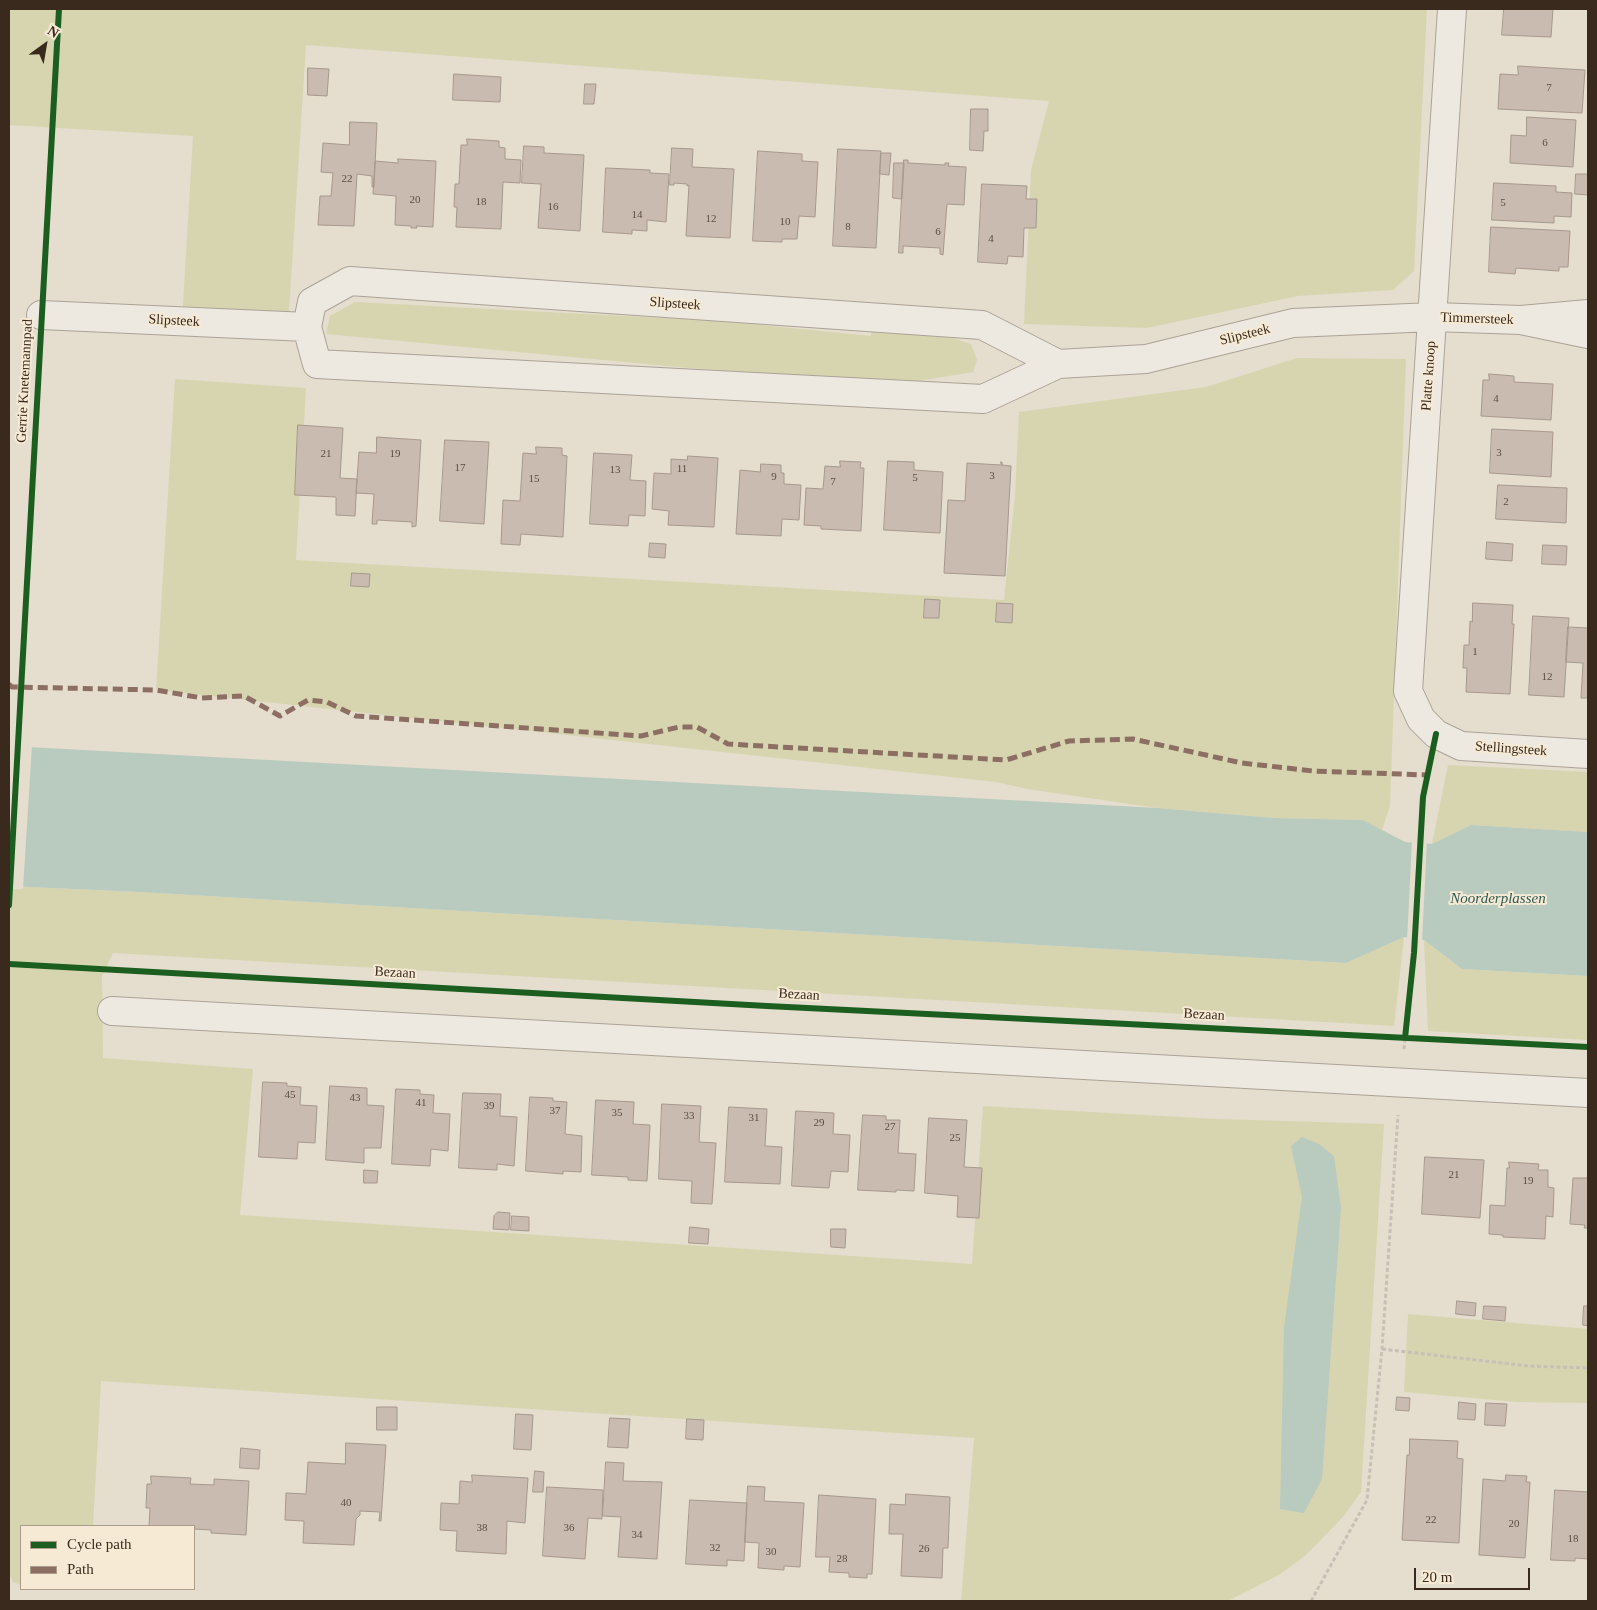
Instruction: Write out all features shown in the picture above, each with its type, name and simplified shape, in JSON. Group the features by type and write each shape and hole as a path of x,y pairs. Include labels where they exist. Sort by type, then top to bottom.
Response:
{"street":[{"name":"Platte knoop","path":"1436,734 1421,719 1408,691 1452,9"},
{"name":"Slipsteek","path":"1058,364 982,325 350,281 312,302 307,327 318,364 983,399 1058,364 1146,359 1293,323 1433,317"},
{"name":"Timmersteek","path":"1433,317 1521,320 1588,314"},
{"name":"Slipsteek","path":"41,315 307,327"},
{"name":"Timmersteek","path":"1521,320 1588,334"},
{"name":"Stellingsteek","path":"1436,734 1461,746 1588,754"},
{"path":"112,1011 1588,1093"}],"path":[{"path":"1311,1601 1367,1500 1382,1349 1406,1028"},
{"path":"1395,1038 1415,1038"},
{"path":"1382,1349 1529,1366 1588,1368"}],"shaded area":[{"path":"9,9 1427,9 1414,271 1393,290 1298,296 1147,328 1024,324 1031,170 1049,101 306,45 288,327 182,321 193,136 9,125"},
{"path":"355,302 721,321 871,336 872,322 921,328 971,344 977,360 973,372 900,384 678,367 326,334 330,316"},
{"path":"1297,358 1406,359 1390,806 1382,830 1363,820 1274,818 1157,808 1027,789 996,782 156,690 175,379 306,388 296,560 1004,600 1015,495 1019,412 1206,387"},
{"path":"1448,765 1588,772 1588,832 1471,825 1432,844"},
{"path":"9,886 140,892 1346,963 1404,937 1394,1026 113,953 102,976 103,1058 253,1069 240,1215 972,1264 983,1106 1217,1119 1384,1124 1361,1492 1343,1517 1306,1555 1279,1575 1228,1601 961,1601 974,1438 101,1381 93,1525 20,1525 20,1585 13,1582 9,1574"},
{"path":"1424,940 1462,969 1588,976 1588,1040 1428,1031"},
{"path":"1408,1314 1588,1329 1588,1403 1517,1402 1404,1392"}],"water":[{"name":"Noorderplassen","path":"9,746 1157,808 1274,818 1363,820 1405,842 1432,844 1471,825 1588,832 1588,976 1462,969 1424,940 1404,937 1346,963 140,892 9,886"},
{"path":"1302,1137 1319,1144 1334,1156 1341,1208 1322,1479 1304,1513 1280,1509 1284,1327 1302,1197 1291,1146"}],"pier":[{"path":"9,743 32,745 23,889 9,889"},
{"path":"1412,840 1427,841 1422,942 1407,940"}],"building":[{"path":"1504,9 1553,9 1551,37 1502,35"},
{"path":"1518,66 1585,70 1582,113 1498,109 1500,74 1518,75"},
{"path":"308,68 329,69 327,96 308,95"},
{"path":"454,74 501,77 500,102 453,100"},
{"path":"585,84 596,84 594,104 584,104"},
{"path":"971,109 988,109 988,131 984,131 983,151 970,150"},
{"path":"1527,117 1576,120 1573,167 1510,163 1511,135 1526,136"},
{"path":"350,122 377,123 374,187 372,187 372,176 357,174 354,226 318,225 320,196 331,196 333,173 321,172 323,143 349,145"},
{"path":"467,139 499,141 499,147 505,148 505,159 521,160 520,183 503,182 501,229 456,227 457,207 454,207 455,184 459,184 461,145 467,145"},
{"path":"524,146 544,147 544,153 584,155 580,231 538,228 541,184 522,183"},
{"path":"672,148 693,149 692,167 734,169 730,238 686,236 689,185 674,183 674,185 670,185"},
{"path":"838,149 881,151 876,248 833,246"},
{"path":"758,151 802,154 802,161 818,162 815,217 799,216 797,239 782,239 782,242 753,241"},
{"path":"881,153 891,153 889,175 880,174"},
{"path":"398,159 436,161 433,227 416,226 417,228 411,228 411,226 395,225 396,196 373,194 375,161 398,163"},
{"path":"904,160 908,160 908,163 945,165 945,163 949,163 948,166 966,167 964,205 947,204 943,255 940,254 940,248 903,246 903,253 899,253"},
{"path":"894,163 904,163 902,199 893,198"},
{"path":"606,168 650,170 650,173 669,174 666,222 647,220 647,231 632,230 632,234 603,232"},
{"path":"1576,174 1588,174 1588,195 1575,194"},
{"path":"1494,183 1556,186 1556,192 1572,193 1571,217 1554,216 1554,223 1492,220"},
{"path":"982,184 1027,186 1026,199 1037,199 1036,228 1024,228 1023,257 1008,256 1007,264 978,262"},
{"path":"1491,227 1570,231 1568,267 1559,267 1559,271 1516,268 1515,274 1489,272"},
{"path":"1489,374 1514,376 1514,382 1553,384 1551,420 1481,416 1483,380 1489,380"},
{"path":"298,425 343,428 340,478 357,479 355,516 336,515 336,497 295,495"},
{"path":"1492,429 1553,432 1551,477 1490,473"},
{"path":"377,437 421,440 416,526 412,527 412,522 377,520 377,524 372,524 374,494 356,493 359,452 376,453"},
{"path":"445,440 489,442 484,524 440,521"},
{"path":"536,447 562,448 562,455 567,456 563,537 521,534 520,545 501,544 503,500 520,501 523,453 536,454"},
{"path":"594,453 632,455 630,480 646,481 645,516 629,515 628,526 590,524"},
{"path":"688,456 718,458 714,527 668,525 669,511 652,509 654,473 671,474 671,459 687,460"},
{"path":"840,461 861,462 860,468 864,468 861,531 821,529 821,526 804,525 806,488 823,489 825,466 840,467"},
{"path":"888,461 914,462 914,470 943,472 940,533 884,530"},
{"path":"1001,462 1002,465 1011,466 1005,576 944,573 948,500 965,501 967,463 1001,465"},
{"path":"761,464 781,465 781,473 784,473 784,484 801,485 799,520 782,519 781,536 736,534 740,470 760,472"},
{"path":"1498,485 1567,488 1566,523 1496,519"},
{"path":"1487,542 1513,544 1512,561 1486,559"},
{"path":"650,543 666,544 665,558 649,557"},
{"path":"1543,545 1567,546 1566,565 1542,564"},
{"path":"352,573 370,574 369,587 351,586"},
{"path":"925,599 940,600 939,618 924,618"},
{"path":"997,603 1013,604 1012,623 996,622"},
{"path":"1473,603 1513,605 1512,624 1514,624 1510,694 1466,692 1467,668 1463,668 1464,645 1469,645"},
{"path":"1533,616 1569,618 1564,697 1529,695"},
{"path":"1568,627 1588,628 1588,698 1581,698 1583,663 1566,662"},
{"path":"263,1082 287,1083 287,1086 301,1087 300,1105 317,1106 315,1143 298,1142 297,1159 259,1157"},
{"path":"330,1086 367,1088 367,1105 384,1106 381,1148 364,1148 364,1163 326,1160"},
{"path":"396,1089 420,1090 420,1094 434,1095 433,1113 450,1114 448,1151 431,1149 430,1166 392,1164"},
{"path":"463,1093 501,1094 500,1116 517,1117 514,1166 497,1164 497,1170 459,1168"},
{"path":"530,1097 553,1098 553,1101 567,1102 565,1134 582,1136 581,1172 563,1171 563,1174 526,1171"},
{"path":"596,1100 634,1102 633,1124 650,1125 647,1181 628,1180 628,1177 592,1175"},
{"path":"662,1104 701,1106 699,1142 716,1143 712,1204 691,1203 692,1181 659,1179"},
{"path":"729,1107 767,1109 765,1146 782,1147 780,1184 725,1182"},
{"path":"796,1111 834,1113 833,1134 850,1135 848,1172 831,1171 829,1188 792,1186"},
{"path":"863,1115 886,1116 886,1120 900,1120 898,1153 916,1154 914,1191 858,1190"},
{"path":"929,1118 967,1120 964,1167 982,1168 979,1218 957,1217 958,1196 925,1193"},
{"path":"1425,1157 1484,1160 1480,1218 1422,1214"},
{"path":"1509,1162 1539,1164 1538,1170 1548,1170 1548,1187 1554,1188 1553,1217 1546,1216 1545,1239 1503,1237 1503,1235 1489,1234 1490,1205 1505,1206"},
{"path":"1588,1167 1588,1228 1584,1228 1585,1225 1570,1224 1573,1178 1587,1178"},
{"path":"364,1170 378,1171 377,1183 364,1183"},
{"path":"498,1212 510,1213 509,1230 493,1229 494,1216"},
{"path":"512,1216 529,1217 529,1231 511,1230"},
{"path":"690,1227 709,1229 708,1244 689,1243"},
{"path":"831,1229 846,1229 845,1248 831,1247"},
{"path":"1457,1301 1476,1303 1475,1316 1456,1314"},
{"path":"1484,1306 1506,1307 1505,1321 1483,1319"},
{"path":"1584,1306 1588,1306 1588,1326 1583,1325"},
{"path":"1397,1397 1410,1398 1409,1411 1396,1410"},
{"path":"1459,1402 1476,1404 1475,1420 1458,1419"},
{"path":"1486,1403 1507,1404 1505,1426 1485,1425"},
{"path":"377,1407 397,1407 397,1430 377,1430"},
{"path":"516,1414 533,1415 531,1450 514,1449"},
{"path":"610,1418 630,1419 628,1448 608,1447"},
{"path":"687,1419 704,1420 703,1440 686,1439"},
{"path":"1410,1439 1458,1441 1457,1458 1463,1459 1459,1543 1402,1540 1407,1455 1409,1455"},
{"path":"346,1443 386,1445 381,1521 379,1521 380,1512 360,1511 360,1515 356,1519 354,1545 303,1543 304,1521 285,1520 286,1493 306,1494 308,1462 345,1464"},
{"path":"241,1448 260,1450 259,1469 240,1468"},
{"path":"606,1462 624,1463 623,1481 662,1482 657,1559 618,1557 621,1517 603,1516"},
{"path":"535,1471 544,1472 543,1492 533,1492"},
{"path":"472,1475 528,1478 525,1523 507,1521 506,1554 456,1551 457,1531 440,1530 441,1503 459,1504 460,1481 472,1482"},
{"path":"1506,1475 1527,1476 1526,1482 1530,1482 1525,1558 1479,1555 1483,1479 1505,1481"},
{"path":"151,1476 191,1478 190,1484 214,1485 214,1479 249,1481 246,1535 211,1533 211,1530 195,1529 195,1525 149,1525 150,1508 146,1508 147,1484 151,1484"},
{"path":"748,1486 765,1487 764,1501 804,1503 800,1567 784,1566 784,1570 758,1568 759,1543 745,1542"},
{"path":"547,1487 603,1490 602,1519 588,1518 585,1559 543,1556"},
{"path":"1555,1490 1588,1492 1588,1559 1575,1558 1575,1561 1551,1560"},
{"path":"906,1494 950,1497 948,1548 943,1548 942,1578 901,1576 903,1534 889,1534 890,1504 905,1505"},
{"path":"819,1495 876,1499 872,1574 867,1574 867,1578 849,1577 849,1573 829,1572 830,1557 816,1557"},
{"path":"690,1500 747,1503 744,1561 727,1560 727,1566 686,1564"}],"marked path":[{"path":"9,684 12,687 156,690 202,698 244,696 280,716 308,700 327,702 356,716 641,736 679,727 697,727 728,744 1006,760 1069,741 1133,739 1242,763 1313,771 1427,775"}],"cycle path":[{"name":"Gerrie Knetemannpad","path":"9,905 59,9"},
{"path":"1405,1038 1414,953 1423,797 1436,734"},
{"name":"Bezaan","path":"9,964 767,1006 1588,1047"}]}
